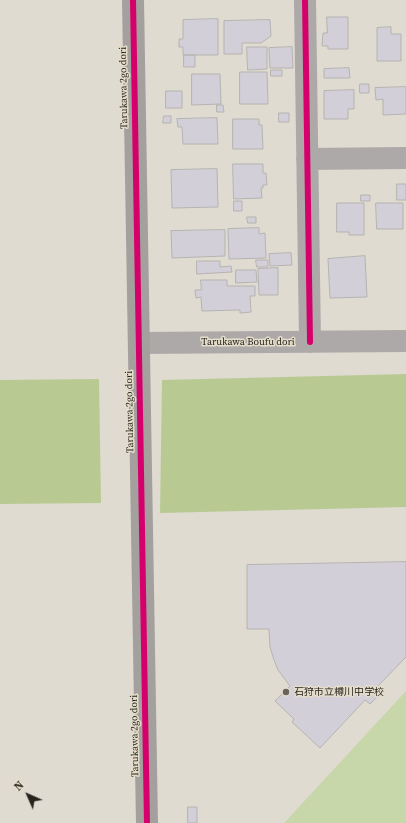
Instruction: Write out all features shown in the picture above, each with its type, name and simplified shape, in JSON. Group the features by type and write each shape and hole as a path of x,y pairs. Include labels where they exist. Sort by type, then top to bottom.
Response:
{"street":[{"name":"Tarukawa 2go dori","path":"133,0 147,823"},
{"path":"305,0 310,342"},
{"path":"307,158 406,158"},
{"name":"Tarukawa Boufu dori","path":"139,343 406,341"}],"green space":[{"path":"406,374 406,507 160,513 162,380"},
{"path":"99,379 101,503 0,504 0,380"},
{"path":"406,691 406,823 284,823"}],"building":[{"path":"327,17 348,17 348,49 328,49 328,46 322,46 323,33 327,33"},
{"path":"218,19 218,55 183,55 183,47 179,47 179,39 183,39 183,20"},
{"path":"270,20 271,36 261,43 242,43 242,54 224,54 224,21"},
{"path":"391,27 391,34 401,34 401,61 377,61 377,28"},
{"path":"247,47 267,47 267,69 248,70"},
{"path":"292,47 293,68 270,68 269,48"},
{"path":"184,55 195,55 195,67 184,67"},
{"path":"349,68 350,78 324,78 324,69"},
{"path":"271,70 282,70 282,76 271,76"},
{"path":"240,72 267,72 268,104 240,104"},
{"path":"192,74 220,74 221,104 192,105"},
{"path":"360,84 369,84 369,93 360,93"},
{"path":"406,87 406,114 383,115 383,99 376,100 375,88"},
{"path":"354,90 354,109 348,109 348,119 324,119 324,91"},
{"path":"166,91 182,91 182,108 166,108"},
{"path":"217,105 223,105 224,112 217,112"},
{"path":"279,113 289,113 289,122 279,122"},
{"path":"164,116 171,116 171,123 163,123"},
{"path":"217,118 218,144 183,144 182,127 178,127 177,119"},
{"path":"233,119 259,119 259,125 262,125 263,149 233,149"},
{"path":"233,164 263,164 263,173 266,173 267,185 263,185 263,188 261,188 262,198 234,199"},
{"path":"217,169 218,207 172,208 171,170"},
{"path":"397,184 406,184 406,200 397,200"},
{"path":"361,195 370,195 370,201 361,201"},
{"path":"234,201 242,201 242,211 234,211"},
{"path":"337,203 364,203 364,235 349,235 349,232 337,232"},
{"path":"376,203 403,203 403,229 377,229"},
{"path":"247,217 256,217 256,223 248,223"},
{"path":"259,228 259,234 265,233 266,258 229,259 228,229"},
{"path":"225,230 225,256 172,258 171,231"},
{"path":"291,253 292,265 270,266 269,254"},
{"path":"365,256 367,297 330,298 328,259"},
{"path":"256,260 268,260 268,267 257,267"},
{"path":"197,261 220,261 220,267 231,266 232,272 197,274"},
{"path":"278,268 278,295 259,295 258,269"},
{"path":"236,270 256,270 257,282 236,283"},
{"path":"201,280 227,280 227,286 255,286 255,296 250,296 251,312 240,313 240,310 202,311 201,297 196,298 195,290 201,290"},
{"path":"406,562 406,657 377,687 382,692 370,704 365,700 320,748 292,722 294,719 275,701 290,686 278,670 274,660 270,647 269,629 247,629 247,565"},
{"path":"188,807 197,807 197,823 188,823"}],"cycle path":[{"path":"133,0 147,823"},
{"path":"305,0 310,342"}],"place":[{"name":"石狩市立樽川中学校","path":"286,692"}]}
